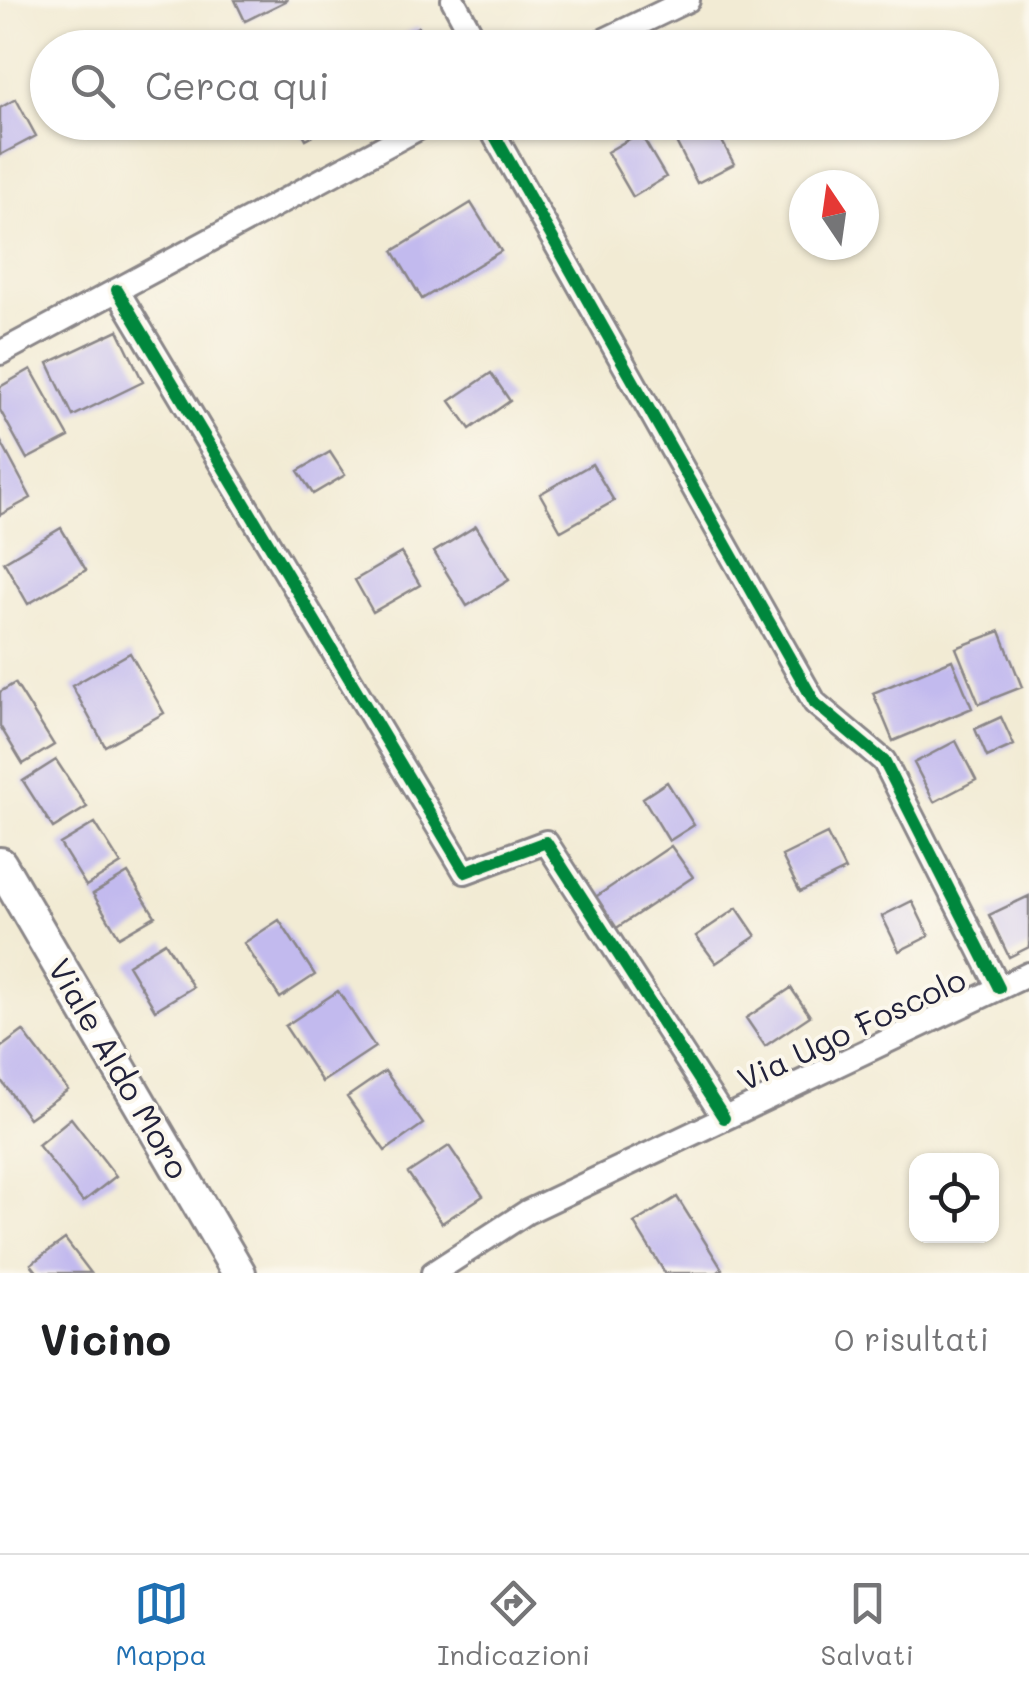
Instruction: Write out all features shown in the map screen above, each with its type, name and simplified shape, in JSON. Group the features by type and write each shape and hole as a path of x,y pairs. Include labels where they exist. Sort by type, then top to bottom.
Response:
{"street":[{"path":"453,0 469,30"},
{"path":"626,30 688,0"},
{"path":"0,353 396,140"},
{"path":"497,140 815,702 884,761 998,988"},
{"path":"117,290 464,872 546,842 724,1118"},
{"name":"Viale Aldo Moro","path":"0,864 239,1273"},
{"name":"Via Ugo Foscolo","path":"434,1273 528,1212 1029,974"}],"building":[{"path":"235,0 288,0 245,21"},
{"path":"16,99 30,125 30,139 0,155 0,108"},
{"path":"628,140 644,140 666,177 633,197 607,152"},
{"path":"675,140 721,140 734,164 697,183"},
{"path":"471,203 501,251 422,299 393,251"},
{"path":"118,330 143,382 73,416 48,363"},
{"path":"31,369 69,437 27,459 0,410 0,387"},
{"path":"491,373 510,401 470,429 450,401"},
{"path":"0,440 31,498 0,515"},
{"path":"330,452 345,475 313,494 298,471"},
{"path":"592,464 614,501 561,531 540,494"},
{"path":"476,526 509,580 467,606 434,552"},
{"path":"61,528 86,570 28,604 4,562"},
{"path":"401,553 420,585 373,612 355,580"},
{"path":"1000,631 1022,687 979,704 956,648"},
{"path":"130,653 164,713 105,746 72,686"},
{"path":"952,660 972,708 893,741 873,693"},
{"path":"15,683 54,745 23,764 0,726 0,692"},
{"path":"1001,717 1014,745 987,757 975,729"},
{"path":"956,741 976,780 934,802 914,763"},
{"path":"56,760 87,807 53,828 23,781"},
{"path":"667,782 694,825 669,841 643,798"},
{"path":"95,823 121,864 86,886 60,844"},
{"path":"827,834 845,870 800,892 782,856"},
{"path":"671,846 693,877 615,929 594,898"},
{"path":"128,873 155,916 119,937 93,894"},
{"path":"1029,896 1029,947 1009,957 989,915"},
{"path":"912,901 929,936 899,951 882,916"},
{"path":"737,908 756,936 716,963 696,936"},
{"path":"279,920 315,975 280,998 244,943"},
{"path":"165,942 193,987 155,1010 128,965"},
{"path":"791,988 810,1016 765,1046 746,1018"},
{"path":"338,991 375,1047 322,1082 285,1026"},
{"path":"23,1031 68,1090 29,1118 0,1079 0,1048"},
{"path":"385,1071 423,1124 385,1151 347,1097"},
{"path":"71,1118 116,1176 83,1202 38,1145"},
{"path":"449,1146 483,1196 442,1223 408,1173"},
{"path":"677,1197 722,1269 717,1273 665,1273 634,1223"},
{"path":"65,1239 91,1273 38,1273 31,1264"}],"cycle path":[{"path":"497,140 815,703 884,761 999,988"},
{"path":"117,290 465,872 546,842 724,1118"}]}
